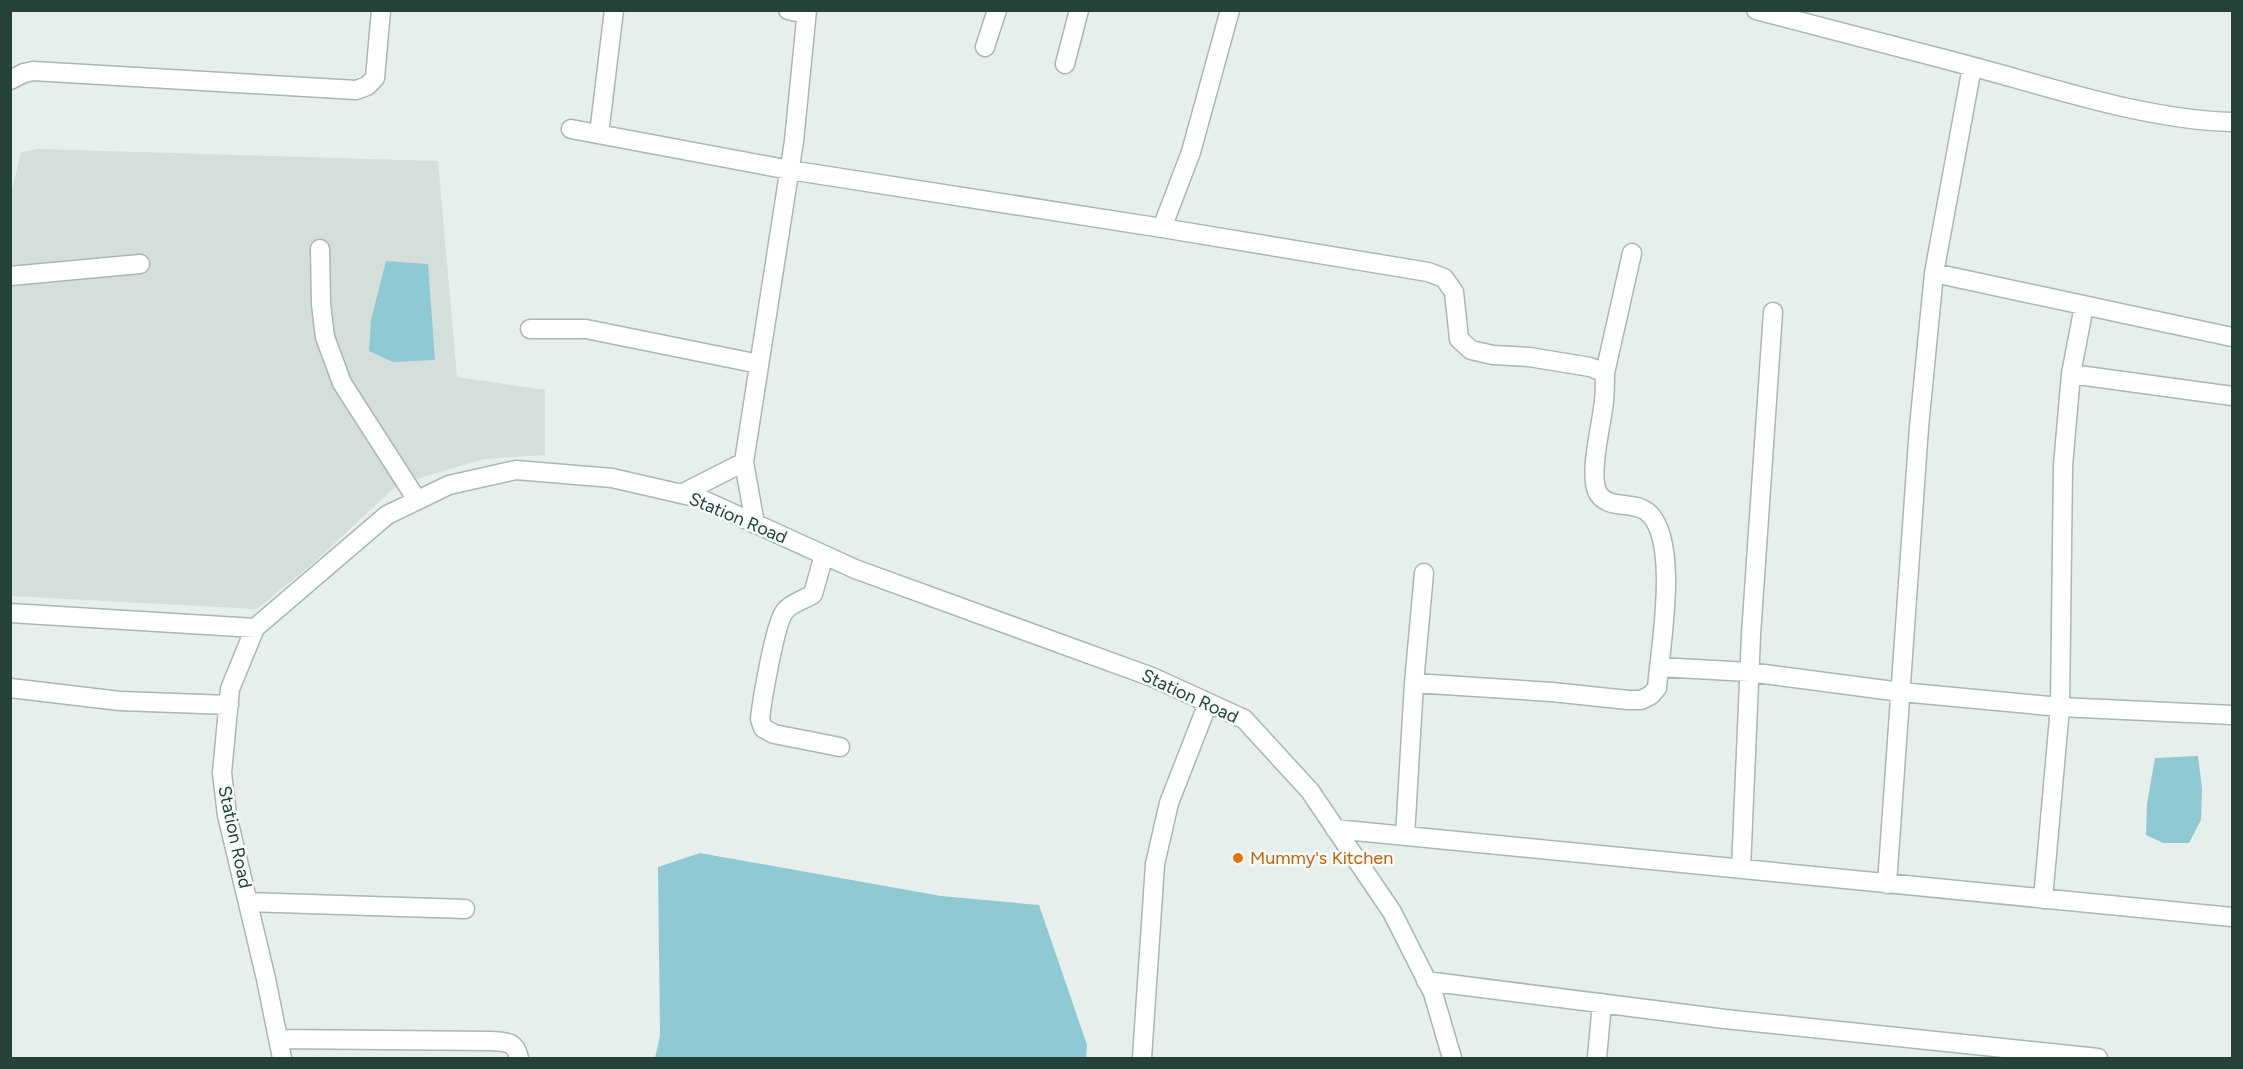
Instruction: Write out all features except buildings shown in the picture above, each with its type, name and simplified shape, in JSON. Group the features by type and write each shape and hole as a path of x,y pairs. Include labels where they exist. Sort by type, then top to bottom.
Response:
{"street":[{"path":"10,80 33,71 356,90 368,86 375,78 381,10"},
{"path":"599,134 614,10"},
{"path":"755,524 744,462 790,170 807,12 788,10"},
{"path":"985,47 997,10"},
{"path":"1065,64 1079,10"},
{"path":"1162,228 1191,152 1230,10"},
{"path":"1756,10 2084,98 2201,121 2232,122"},
{"path":"1887,884 1919,427 1934,273 1971,67"},
{"path":"571,129 790,170 1428,272 1444,278 1454,292 1459,339 1471,350 1590,367 1605,373"},
{"path":"320,249 320,287 326,337 342,382 417,500"},
{"path":"1414,683 1552,692 1616,700 1641,700 1651,695 1657,688 1667,569 1663,537 1658,523 1647,512 1637,506 1612,504 1604,500 1598,494 1595,484 1597,439 1604,400 1605,373 1632,253"},
{"path":"10,276 140,264"},
{"path":"1934,273 2232,337"},
{"path":"2043,899 2060,707 2062,466 2071,374 2084,306"},
{"path":"1741,869 1749,672 1773,312"},
{"path":"530,329 586,329 759,364"},
{"path":"2071,374 2232,396"},
{"path":"681,494 744,462"},
{"name":"Station Road","path":"282,1059 227,815 222,773 230,689 255,628 387,515 449,485 516,470 612,478 699,498 855,569 1152,677 1244,719 1310,791 1392,912 1433,993 1452,1059"},
{"path":"824,555 813,594 789,606 783,612 776,636 760,719 763,728 774,734 840,747"},
{"path":"1405,836 1414,683 1424,573"},
{"path":"10,613 255,628"},
{"path":"1659,667 1749,672 1901,692 2060,707 2232,715"},
{"path":"10,688 120,701 229,705"},
{"path":"1142,1059 1155,864 1168,803 1208,703"},
{"path":"1335,829 2232,917"},
{"path":"248,902 465,909"},
{"path":"1426,981 1725,1019 2098,1059"},
{"path":"1597,1059 1602,1004"},
{"path":"278,1039 491,1041 511,1044 516,1048 519,1059"}],"shaded area":[{"path":"38,149 438,161 457,377 545,390 545,455 485,459 395,487 318,559 257,609 11,596 10,199 21,152"}],"water":[{"path":"386,261 428,264 435,360 393,362 369,351 371,320"},
{"path":"2198,756 2202,788 2201,820 2189,843 2163,843 2146,835 2147,804 2155,758"},
{"path":"700,853 941,896 1039,905 1087,1045 1086,1058 655,1058 660,1036 658,867"}],"place":[{"name":"Mummy's Kitchen","path":"1238,858"}]}
